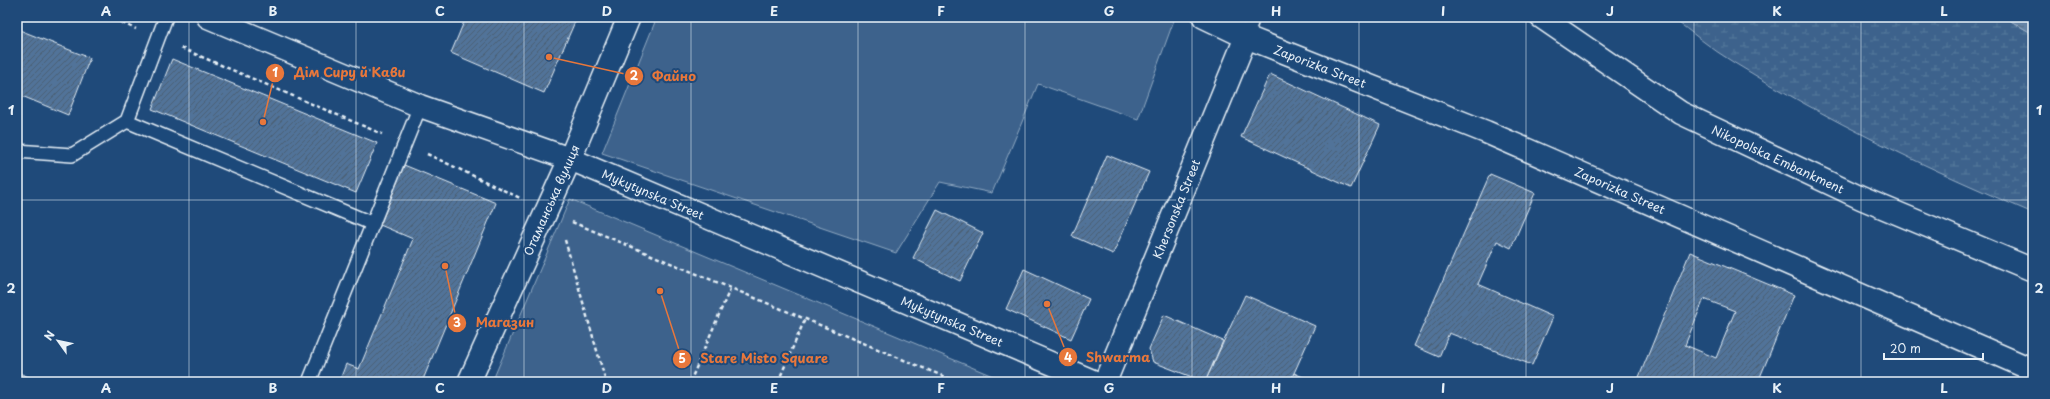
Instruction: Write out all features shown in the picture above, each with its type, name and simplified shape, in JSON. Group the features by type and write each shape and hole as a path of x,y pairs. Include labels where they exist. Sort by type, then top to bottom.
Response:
{"street":[{"name":"Mykytynska Street","path":"208,17 420,106 570,159 1095,382"},
{"name":"Отаманська вулиця","path":"469,382 570,159 629,17"},
{"name":"Zaporizka Street","path":"1204,17 1249,27 1486,132 2033,370"},
{"name":"Nikopolska Embankment","path":"1541,17 1681,113 1861,198 2033,270"},
{"name":"Khersonska Street","path":"1105,382 1249,27"}],"lane":[{"path":"17,151 72,155 127,121 166,17"},
{"path":"309,382 420,106"},
{"path":"127,121 373,224"}],"path":[{"path":"109,17 404,144 547,210 730,289 957,382"},
{"path":"564,238 606,382"},
{"path":"690,382 730,289"},
{"path":"778,382 805,319"}],"green space":[{"path":"657,17 1168,17 1174,20 1138,119 1038,84 992,193 940,182 896,253 602,153"},
{"path":"1671,17 2004,17 2033,34 2033,213 1918,162 1805,104 1725,57"},
{"path":"570,199 1007,382 492,382"}],"water":[{"path":"2004,17 2033,17 2033,34"}],"building":[{"path":"466,17 577,17 544,93 451,53"},
{"path":"17,29 90,58 68,115 17,94"},
{"path":"172,59 377,143 356,193 152,109"},
{"path":"1270,74 1380,125 1351,188 1241,137"},
{"path":"1107,155 1149,172 1113,254 1072,236"},
{"path":"404,165 496,203 422,382 339,382 346,364 359,369 413,239 380,225"},
{"path":"1490,174 1535,193 1511,248 1497,241 1478,284 1553,317 1532,365 1449,333 1439,357 1414,346"},
{"path":"937,210 983,233 960,281 913,258"},
{"path":"1690,252 1794,295 1758,382 1637,382","holes":["1704,299 1735,311 1716,358 1685,345"]},
{"path":"1024,269 1089,299 1071,339 1006,309"},
{"path":"1245,295 1315,326 1290,382 1205,382"},
{"path":"1164,315 1223,341 1205,382 1153,362 1149,349"},
{"path":"17,372 40,382 17,382"},
{"path":"1294,373 1314,382 1290,382"}],"place":[{"name":"Файно","path":"549,57"},
{"name":"Дім Сиру й Кави","path":"263,122"},
{"name":"Магазин","path":"445,266"},
{"name":"Stare Misto Square","path":"660,291"},
{"name":"Shwarma","path":"1047,304"}]}
